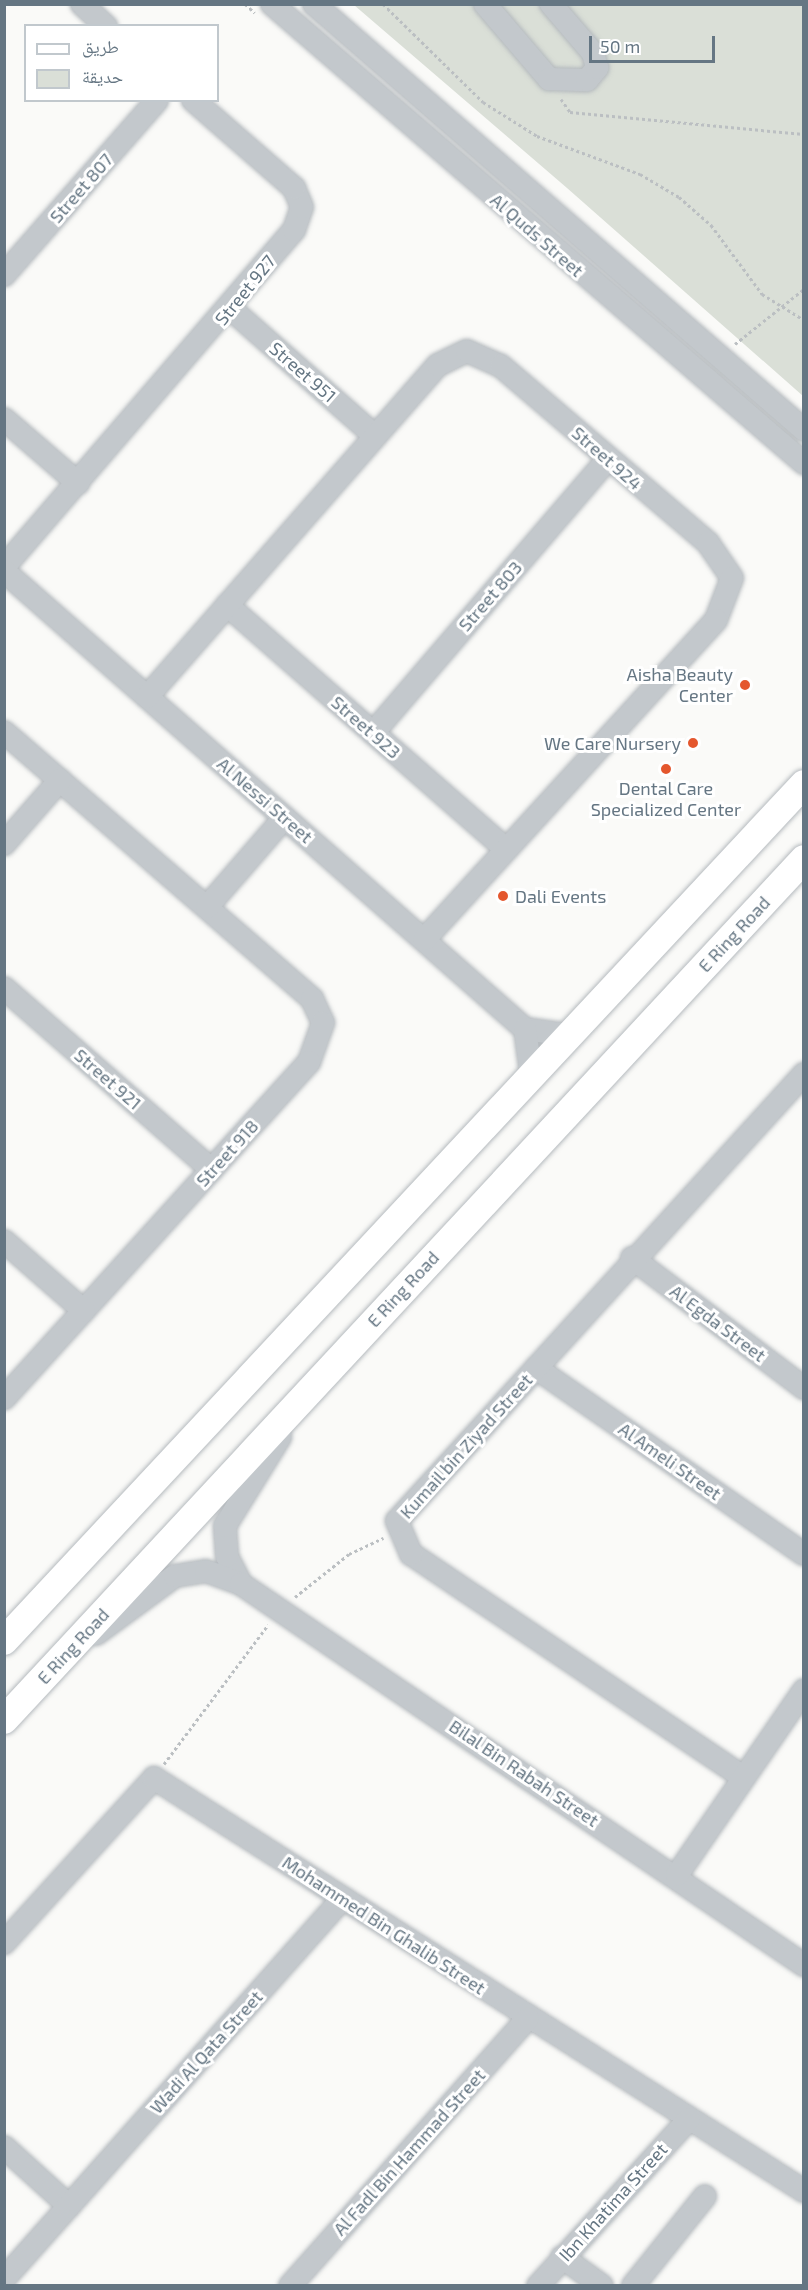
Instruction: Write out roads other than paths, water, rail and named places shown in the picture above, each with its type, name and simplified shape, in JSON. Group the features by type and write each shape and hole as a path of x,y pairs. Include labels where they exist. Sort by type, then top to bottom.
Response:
{"main road":[{"path":"4,1641 531,1073 804,784"},
{"name":"E Ring Road","path":"4,1720 318,1379 804,860"}],"street":[{"path":"82,4 104,24"},
{"name":"Al Quds Street","path":"272,4 804,463"},
{"path":"485,4 549,79 587,80 597,68 593,53 561,8"},
{"name":"Al Quds Street","path":"324,8 804,430"},
{"name":"Street 807","path":"4,275 155,102"},
{"name":"Street 927","path":"4,569 231,309 294,230 302,207 282,175 195,102"},
{"name":"Street 951","path":"231,309 375,436"},
{"name":"Street 924","path":"147,697 438,365 467,351 501,366 723,558 732,578 727,599 716,620 425,939"},
{"path":"4,419 78,483"},
{"name":"Street 803","path":"373,732 608,459"},
{"name":"Al Nessi Street","path":"4,569 525,1029"},
{"name":"Street 923","path":"227,605 506,849"},
{"name":"Street 918","path":"4,732 312,999 322,1023 309,1062 4,1398"},
{"path":"4,844 60,780"},
{"path":"207,907 284,818"},
{"name":"Street 921","path":"4,988 212,1170"},
{"path":"531,1073 525,1029 567,1035"},
{"name":"Kumail bin Ziyad Street","path":"743,1777 411,1554 398,1532 404,1510 536,1368 632,1258 804,1074"},
{"path":"4,1241 84,1311"},
{"name":"Al Egda Street","path":"632,1258 804,1388"},
{"name":"Al Ameli Street","path":"536,1368 804,1554"},
{"path":"242,1584 225,1546 229,1514 318,1379"},
{"name":"Bilal Bin Rabah Street","path":"56,1665 175,1576 206,1571 242,1584 677,1875 804,1965"},
{"path":"677,1875 804,1690"},
{"name":"Mohammed Bin Ghalib Street","path":"4,1943 154,1778 528,2018 804,2191"},
{"name":"Wadi Al Qata Street","path":"4,2279 343,1898"},
{"name":"Al Fadl Bin Hammad Street","path":"290,2286 528,2018"},
{"name":"Ibn Khatima Street","path":"538,2286 689,2119"},
{"path":"4,2147 69,2206"},
{"path":"633,2286 705,2196"},
{"path":"562,2257 602,2286"}],"place":[{"name":"Aisha Beauty Center","path":"745,685"},
{"name":"We Care Nursery","path":"693,743"},
{"name":"Dental Care Specialized Center","path":"666,769"},
{"name":"Dali Events","path":"503,896"}]}
